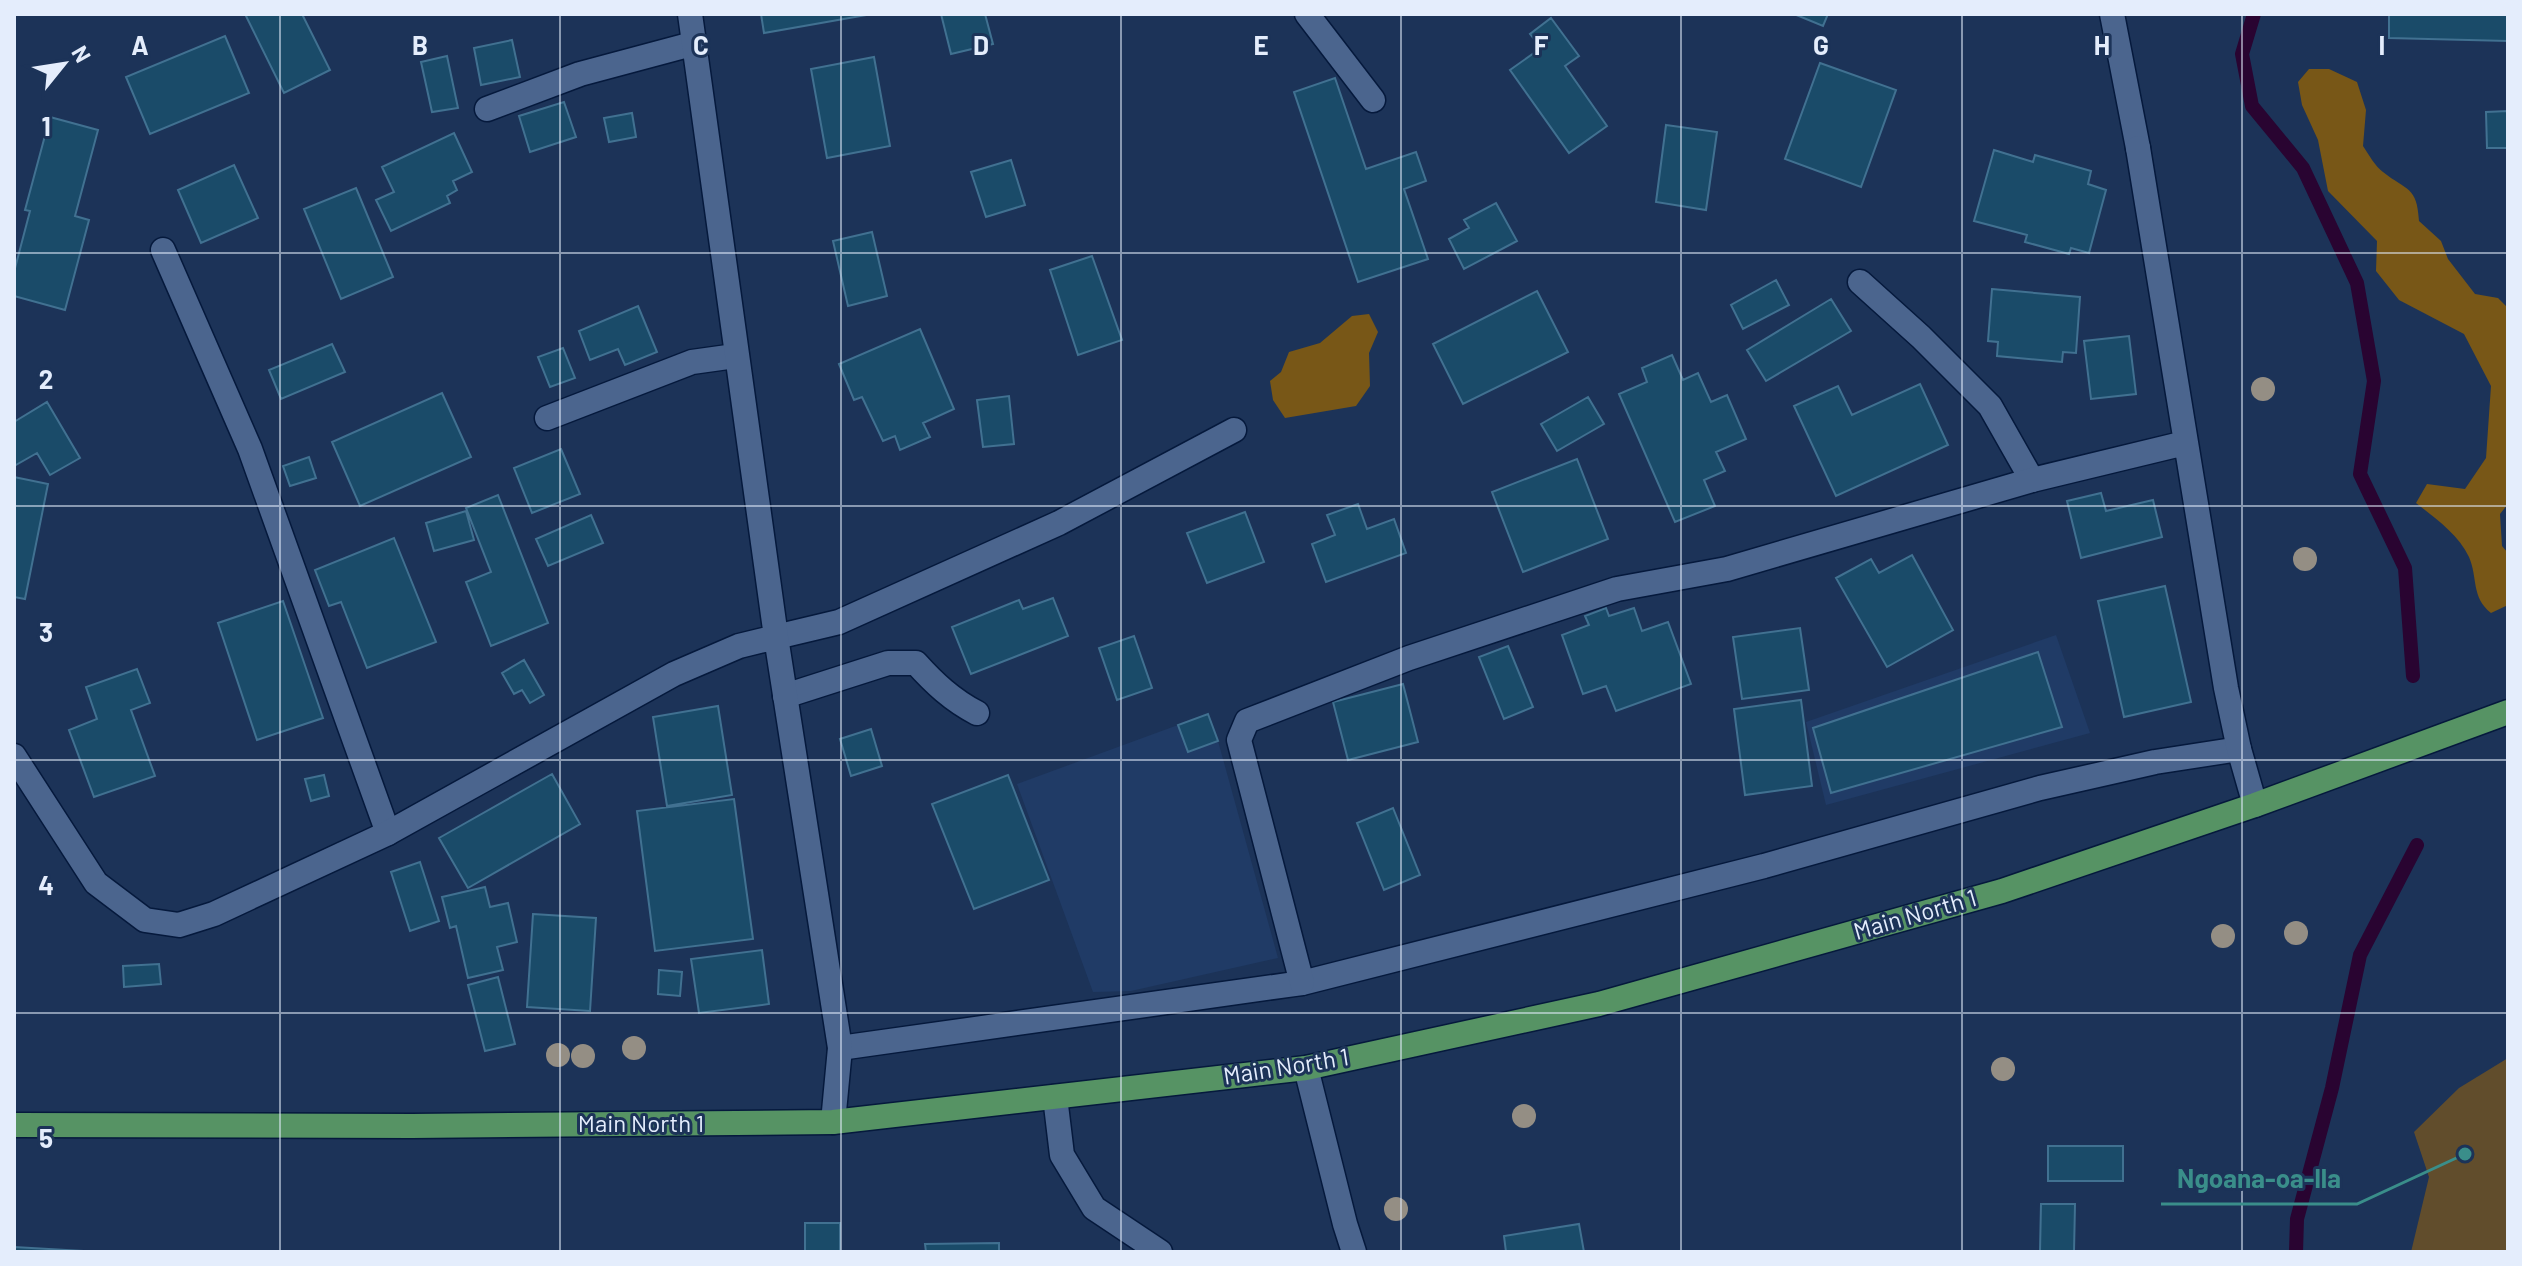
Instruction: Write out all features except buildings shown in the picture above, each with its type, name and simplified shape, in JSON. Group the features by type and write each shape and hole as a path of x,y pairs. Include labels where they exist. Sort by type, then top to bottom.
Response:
{"main road":[{"name":"Main North 1","path":"14,1125 428,1126 833,1122 1306,1068 1599,1004 2002,891 2255,805 2508,712"}],"street":[{"path":"690,14 735,356 840,1048 833,1122"},
{"path":"1307,14 1373,100"},
{"path":"2112,14 2138,148 2226,688 2255,805"},
{"path":"487,109 580,74 692,44"},
{"path":"163,250 250,449 388,833"},
{"path":"1860,282 1990,406 2032,480"},
{"path":"547,418 692,362 735,356"},
{"path":"14,756 96,883 145,920 179,925 214,914 388,833 674,674 739,646 839,622 867,610 1059,523 1234,430"},
{"path":"1302,983 1239,740 1247,721 1409,658 1617,589 1727,569 2032,480 2185,443"},
{"path":"785,696 888,663 916,663 936,685 977,713"},
{"path":"840,1048 1302,983 1764,866 2040,788 2155,762 2239,749"},
{"path":"1306,1068 1354,1252"},
{"path":"1055,1097 1062,1155 1094,1208 1160,1252"}],"shaded area":[{"path":"2309,69 2329,69 2357,82 2366,110 2363,146 2370,157 2380,170 2413,195 2419,221 2441,241 2448,259 2475,294 2498,298 2508,308 2508,504 2500,514 2502,546 2508,553 2508,605 2491,613 2480,600 2472,565 2459,541 2416,503 2427,484 2465,489 2486,458 2491,386 2464,334 2399,300 2376,271 2377,241 2328,191 2318,140 2302,105 2298,82"},
{"path":"1369,314 1378,332 1369,353 1370,386 1356,406 1285,418 1273,400 1270,381 1281,372 1289,352 1320,343 1352,316"},
{"path":"2056,635 2090,733 1826,805 1806,722"},
{"path":"1208,714 1278,958 1131,991 1093,992 1017,784"},
{"path":"2508,1058 2508,1252 2411,1252 2429,1177 2414,1132 2459,1088"}],"waterway":[{"path":"2254,14 2242,54 2252,106 2303,168 2357,283 2374,381 2360,474 2405,568 2413,676"},
{"path":"2296,1252 2297,1219 2332,1088 2360,955 2417,845"}],"place":[{"name":"Ngoana-oa-lla","path":"2465,1154"}]}
